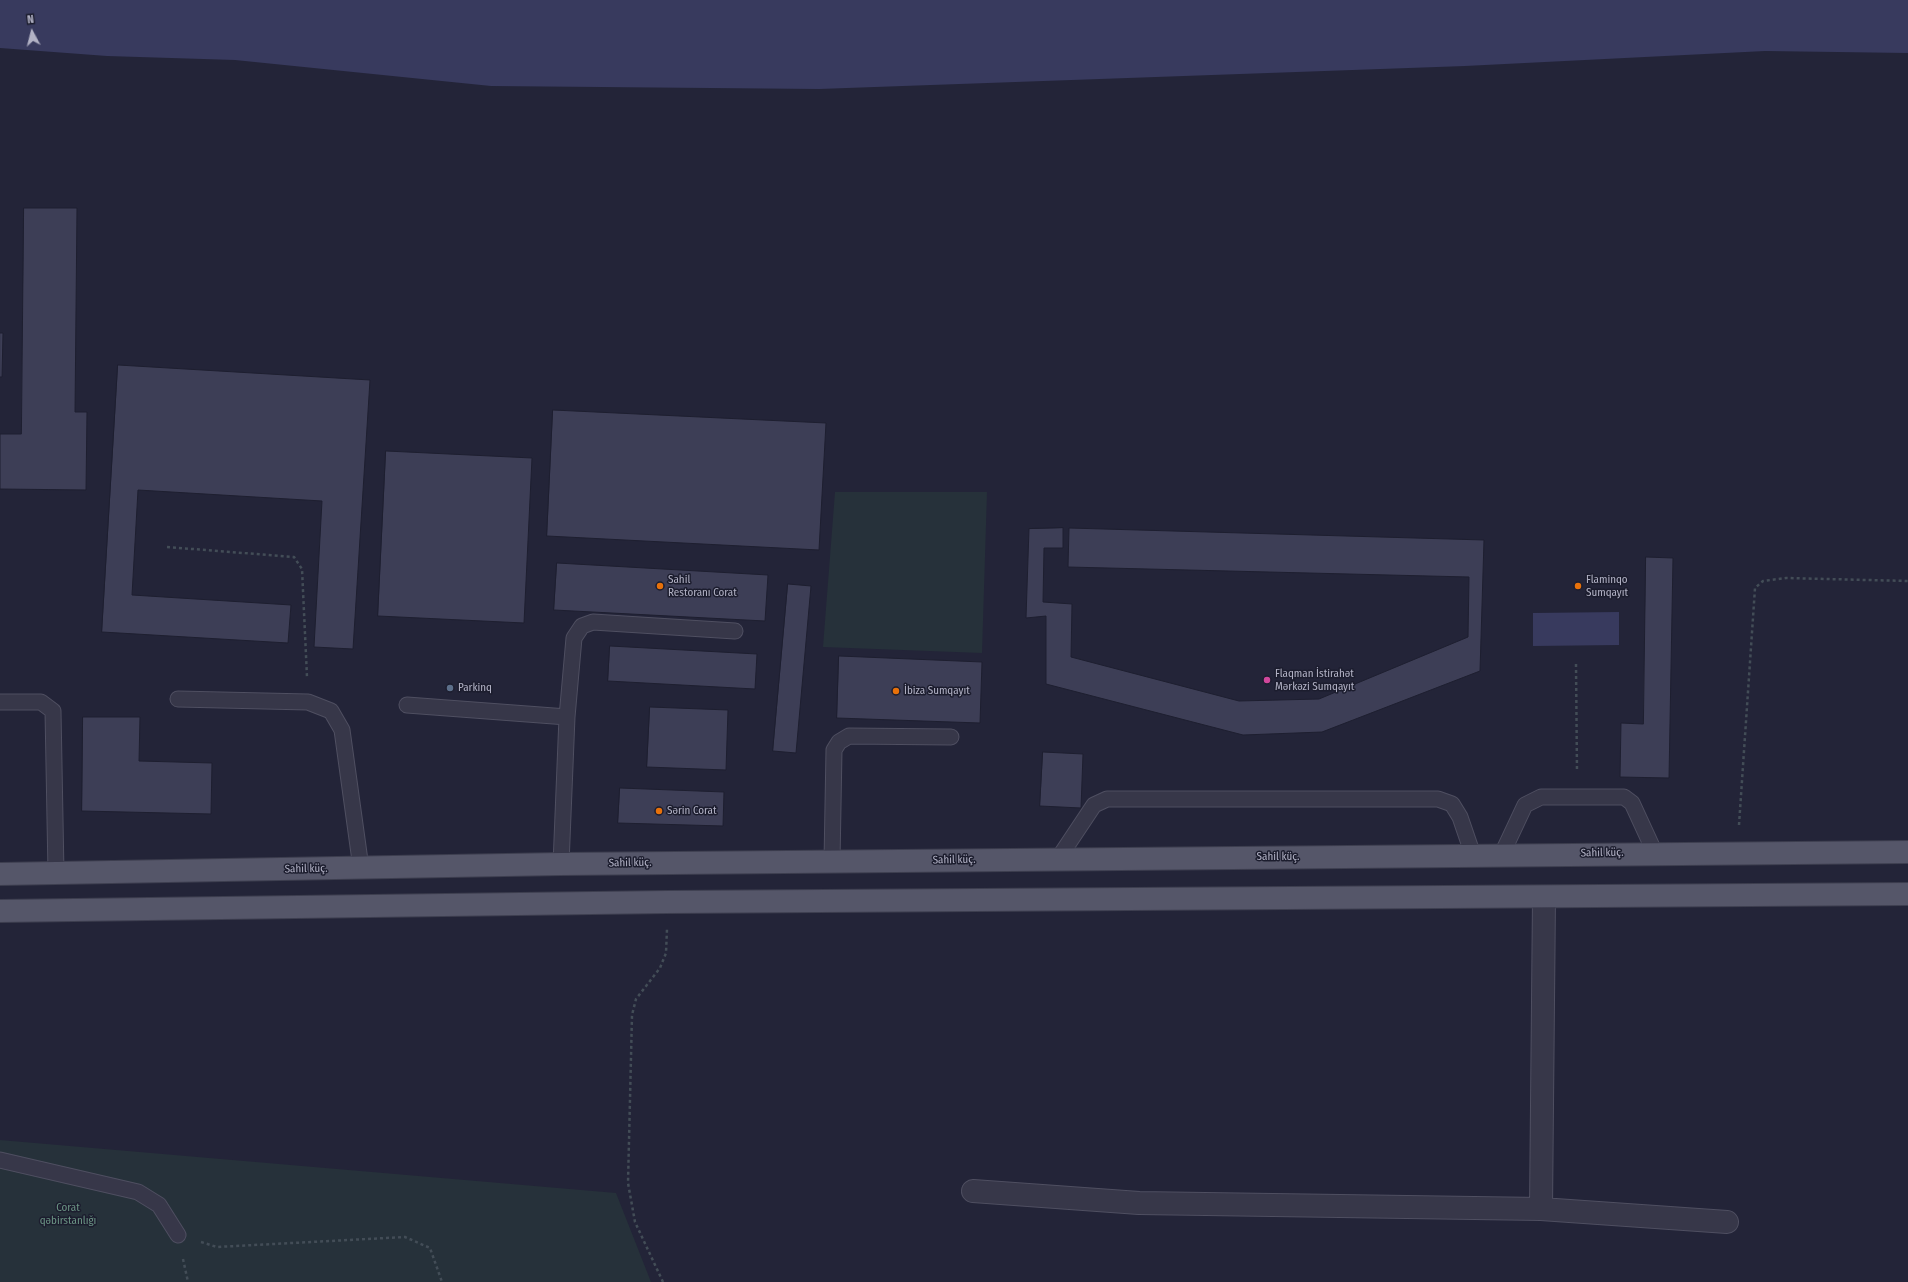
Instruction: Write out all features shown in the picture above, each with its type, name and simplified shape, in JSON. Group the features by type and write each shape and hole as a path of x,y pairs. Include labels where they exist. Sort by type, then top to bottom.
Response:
{"main road":[{"name":"Sahil küç.","path":"0,874 561,864 1502,854 1908,852"},
{"path":"0,911 668,902 1908,894"}],"street":[{"path":"1541,1209 1544,897"},
{"path":"973,1191 1139,1203 1541,1209 1727,1222"}],"lane":[{"path":"561,864 567,717 574,638 582,626 593,622 735,631"},
{"path":"178,698 308,702 331,711 342,730 362,868"},
{"path":"0,702 40,702 53,711 56,873"},
{"path":"406,704 567,717"},
{"path":"832,861 834,750 839,742 849,736 951,737"},
{"path":"1502,854 1525,805 1541,797 1624,797 1632,803 1655,853"},
{"path":"1058,859 1094,805 1107,799 1438,798 1452,804 1460,817 1473,855"},
{"path":"0,1160 138,1192 159,1205 178,1235"}],"path":[{"path":"167,547 294,557 302,569 308,702"},
{"path":"1738,852 1755,588 1763,581 1786,578 1908,581"},
{"path":"1576,664 1577,797"},
{"path":"663,1282 636,1222 628,1184 632,1015 636,999 660,968 666,953 668,902"},
{"path":"178,1235 217,1248 405,1237 430,1248 442,1282"}],"green space":[{"path":"835,492 987,492 982,653 823,647"},
{"name":"Corat qəbirstanlığı","path":"0,1140 616,1193 651,1282 0,1282"}],"water":[{"path":"0,0 1908,0 1908,53 1765,51 1465,66 819,89 491,86 235,60 107,56 0,48"},
{"path":"1619,612 1619,645 1533,646 1533,613"}],"building":[{"path":"24,208 77,208 75,412 87,412 86,490 0,489 0,434 21,434"},
{"path":"0,333 3,333 2,377 0,377"},
{"path":"118,365 370,380 353,649 314,647 322,501 138,490 132,595 291,605 288,643 102,632"},
{"path":"553,410 826,423 819,550 547,536"},
{"path":"386,451 532,458 524,623 378,616"},
{"path":"1063,528 1063,548 1044,548 1043,602 1072,604 1071,657 1239,701 1319,699 1468,637 1469,577 1068,567 1069,528 1484,540 1480,671 1322,732 1243,735 1046,684 1046,616 1026,618 1029,529"},
{"path":"1646,557 1673,558 1669,778 1620,777 1621,723 1643,724"},
{"path":"557,563 768,575 765,621 554,610"},
{"path":"788,584 811,586 796,753 773,751"},
{"path":"610,646 757,654 755,689 608,681"},
{"path":"839,656 982,662 980,723 837,718"},
{"path":"650,707 728,710 726,770 647,767"},
{"path":"83,717 140,717 139,761 212,763 211,814 82,811"},
{"path":"1043,752 1083,754 1081,808 1040,806"},
{"path":"620,788 724,792 723,826 618,823"}],"place":[{"name":"Sahil Restoranı Corat","path":"660,586"},
{"name":"Flaminqo Sumqayıt","path":"1578,586"},
{"name":"Flaqman İstirahət Mərkəzi Sumqayıt","path":"1267,680"},
{"name":"Parkinq","path":"450,688"},
{"name":"İbiza Sumqayıt","path":"896,691"},
{"name":"Sərin Corat","path":"659,811"}]}
